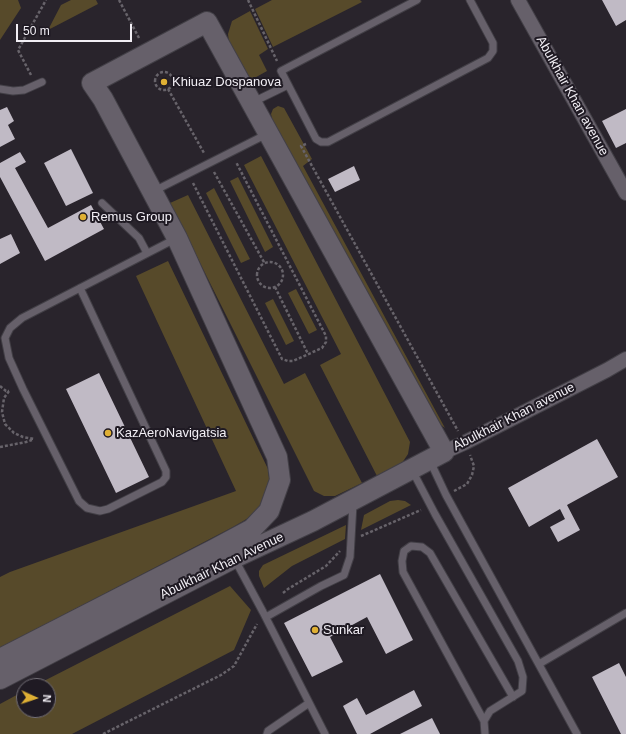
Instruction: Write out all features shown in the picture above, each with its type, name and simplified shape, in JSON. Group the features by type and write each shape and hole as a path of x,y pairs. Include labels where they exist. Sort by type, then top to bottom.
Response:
{"street":[{"name":"Abulkhair Khan avenue","path":"518,0 626,193"},
{"path":"176,238 103,98 92,83 207,22 436,456"},
{"name":"Abulkhair Khan Avenue","path":"0,659 252,529 269,511 280,480 277,457 176,238"},
{"name":"Abulkhair Khan avenue","path":"436,456 626,359"},
{"name":"Abulkhair Khan Avenue","path":"0,679 234,558 313,521 436,456"}],"lane":[{"path":"417,0 281,71 316,139 321,142 328,142 488,58 493,51 493,43 470,0"},
{"path":"0,88 13,91 24,90 39,84"},
{"path":"251,103 288,85"},
{"path":"152,192 267,134"},
{"path":"102,203 139,238 147,253"},
{"path":"80,288 166,471 166,477 162,482 108,509 100,511 87,508 79,501 9,358 5,338 10,328 22,318 176,238"},
{"path":"436,456 446,495 577,734"},
{"path":"412,470 430,505 518,661 523,677 522,691 490,711 484,721"},
{"path":"264,615 344,575 350,557 354,500"},
{"path":"485,734 484,721 403,572 402,561 404,550 411,546 422,547 430,553 513,697"},
{"path":"234,558 325,734"},
{"path":"539,664 626,613"},
{"path":"267,734 268,731 309,703"}],"path":[{"path":"39,84 18,50 46,0"},
{"path":"248,0 281,71"},
{"path":"160,73 167,73 172,76 172,85 168,89 163,90 156,86 156,77 160,73"},
{"path":"168,89 265,264"},
{"path":"316,139 301,146 471,456 474,466 472,475 467,484 446,495"},
{"path":"188,174 282,359 293,361 322,348 326,342 326,336 232,152"},
{"path":"271,262 282,269 283,274 281,282 275,287 271,288 263,286 258,279 258,271 260,267 271,262"},
{"path":"275,287 308,354"},
{"path":"9,391 4,398 2,412 5,424 14,433 23,437 34,439"},
{"path":"0,447 26,442 45,434"},
{"path":"103,734 221,675 234,666 264,615 288,589 326,566 351,540 416,513 430,505"}],"shaded area":[{"path":"0,0 18,0 21,8 0,40"},
{"path":"71,0 96,0 98,4 48,30 61,5"},
{"path":"272,0 360,0 362,2 273,47 255,9"},
{"path":"250,11 268,49 259,55 267,71 249,81 229,43 228,34 232,21"},
{"path":"278,106 284,108 312,159 303,166 445,428 434,420 273,123 271,114 273,109"},
{"path":"261,156 410,442 408,454 402,463 377,476 320,365 341,354 244,165"},
{"path":"238,177 273,247 265,252 230,181"},
{"path":"214,188 250,259 241,263 206,193"},
{"path":"188,195 284,384 305,373 362,483 335,496 324,496 314,491 170,203"},
{"path":"168,261 268,469 270,485 265,503 255,514 233,527 0,648 0,577 10,572 236,491 136,276"},
{"path":"296,289 317,330 309,334 288,293"},
{"path":"273,299 294,341 286,345 265,303"},
{"path":"390,501 405,501 411,505 361,530 364,515"},
{"path":"346,525 345,539 292,566 264,588 259,576 259,571 263,565"},
{"path":"230,586 251,610 234,650 72,734 0,734 0,704 16,695 16,718 56,718 56,678 50,678"}],"building":[{"path":"602,0 626,0 626,20 616,26"},
{"path":"7,107 14,121 8,125 15,139 0,147 0,110"},
{"path":"626,109 626,143 616,148 602,121"},
{"path":"71,149 93,193 66,206 44,163"},
{"name":"Remus Group","path":"20,152 26,162 15,168 48,228 91,205 104,229 45,261 0,177 0,163"},
{"path":"354,166 360,180 335,192 328,179"},
{"path":"11,234 20,253 0,264 0,239"},
{"name":"KazAeroNavigatsia","path":"99,373 149,477 116,493 66,389"},
{"path":"597,439 618,477 567,505 580,530 558,542 550,527 565,519 560,509 529,527 508,488"},
{"name":"Sunkar","path":"380,574 413,640 386,654 367,617 330,637 343,662 312,677 284,623"},
{"path":"619,663 626,677 626,734 621,734 592,677"},
{"path":"414,690 422,706 370,734 357,734 343,706 357,698 366,715"},
{"path":"432,718 440,734 400,734"}],"place":[{"name":"Khiuaz Dospanova","path":"164,82"},
{"name":"Remus Group","path":"83,217"},
{"name":"KazAeroNavigatsia","path":"108,433"},
{"name":"Sunkar","path":"315,630"}]}
